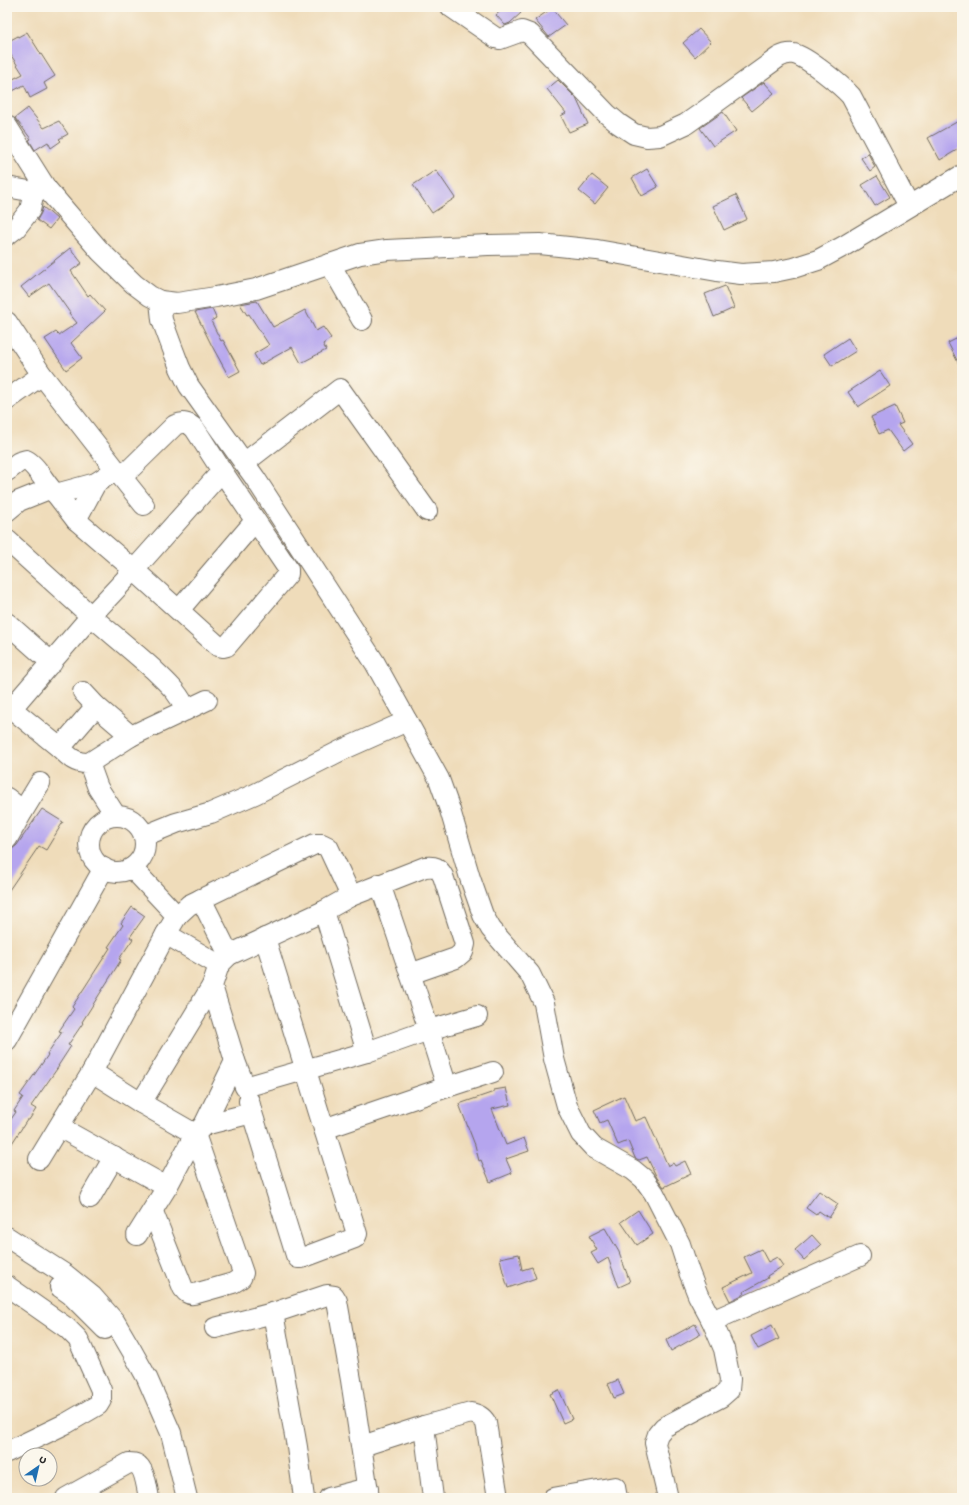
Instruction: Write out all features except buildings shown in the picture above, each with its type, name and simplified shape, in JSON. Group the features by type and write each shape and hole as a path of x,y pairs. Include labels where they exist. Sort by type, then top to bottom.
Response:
{"street":[{"path":"451,7 496,38 500,39 522,31 530,34 606,114 634,134 647,137 660,136 686,124 779,57 787,54 795,54 842,85 852,96 909,206"},
{"path":"7,126 40,190 119,270 150,296 160,301 177,303 256,289 360,254 379,251 540,244 597,250 741,274 774,272 818,260 962,175"},
{"path":"7,187 40,190"},
{"path":"7,235 16,228 30,210 40,190"},
{"path":"330,264 362,320"},
{"path":"160,301 162,320 180,368 190,386 244,463 375,663 439,779 483,915 491,929 530,974 544,1003 554,1059 566,1106 581,1134 594,1148 633,1170 644,1179 654,1193 680,1244 698,1295 712,1321 724,1349 730,1379 729,1390 721,1397 664,1427 658,1434 655,1443 668,1498"},
{"path":"8,326 42,375 144,505"},
{"path":"7,400 42,375"},
{"path":"244,463 340,389 427,511"},
{"path":"7,471 18,462 26,460 32,464 53,491 76,520 179,610 222,651 288,574 288,569 195,429 190,424 183,422 175,425 119,473 96,483 53,491 11,500"},
{"path":"207,700 131,736 89,763 82,763 73,760 9,707 52,663 91,616 222,471"},
{"path":"76,520 96,483"},
{"path":"179,610 255,521"},
{"path":"7,540 91,616 138,655 174,689 182,700 186,710"},
{"path":"7,623 52,663"},
{"path":"60,748 90,699 131,736"},
{"path":"144,836 176,823 211,813 255,794 342,750 406,721"},
{"path":"89,763 98,788 116,816"},
{"path":"7,839 40,783"},
{"path":"7,798 23,811"},
{"path":"116,816 129,818 139,826 144,836 145,847 139,862 132,868 118,872 104,868 93,858 90,851 89,842 91,834 100,821 108,817 116,816"},
{"path":"39,1159 92,1072 166,934 177,916 189,905 315,844 322,844 328,847 351,896"},
{"path":"141,1103 212,986 224,960 265,938 324,911 351,896 425,867 434,866 439,869 443,876 465,944 463,952 456,958 410,974"},
{"path":"7,1040 104,868"},
{"path":"132,868 177,916"},
{"path":"380,884 430,1030 447,1087"},
{"path":"201,899 224,960"},
{"path":"324,911 367,1052"},
{"path":"166,934 224,960"},
{"path":"212,986 298,1258 302,1258 355,1238 357,1234 265,938"},
{"path":"245,1087 367,1052 430,1030 477,1016"},
{"path":"137,1235 153,1212 199,1130 235,1061"},
{"path":"92,1072 141,1103 199,1130 252,1113"},
{"path":"324,1129 493,1072"},
{"path":"59,1127 167,1187"},
{"path":"153,1212 183,1288 186,1292 194,1294 233,1283 241,1278 243,1272 199,1130"},
{"path":"90,1198 114,1157"},
{"path":"7,1237 66,1275 92,1296 115,1322 147,1378 171,1433 187,1498"},
{"path":"7,1252 28,1264 70,1294 106,1331 133,1377 169,1460 175,1498"},
{"path":"712,1321 860,1256"},
{"path":"7,1286 67,1328 78,1339 101,1390 101,1400 98,1405 67,1423 8,1447"},
{"path":"215,1328 273,1313 327,1295 334,1296 337,1301 369,1493 329,1498"},
{"path":"273,1313 297,1447 304,1498"},
{"path":"362,1446 471,1413 479,1415 486,1423 498,1498"},
{"path":"424,1426 433,1498"},
{"path":"66,1498 129,1463 136,1464 141,1468 146,1480 149,1498"},
{"path":"553,1498 615,1487 617,1498"}]}
